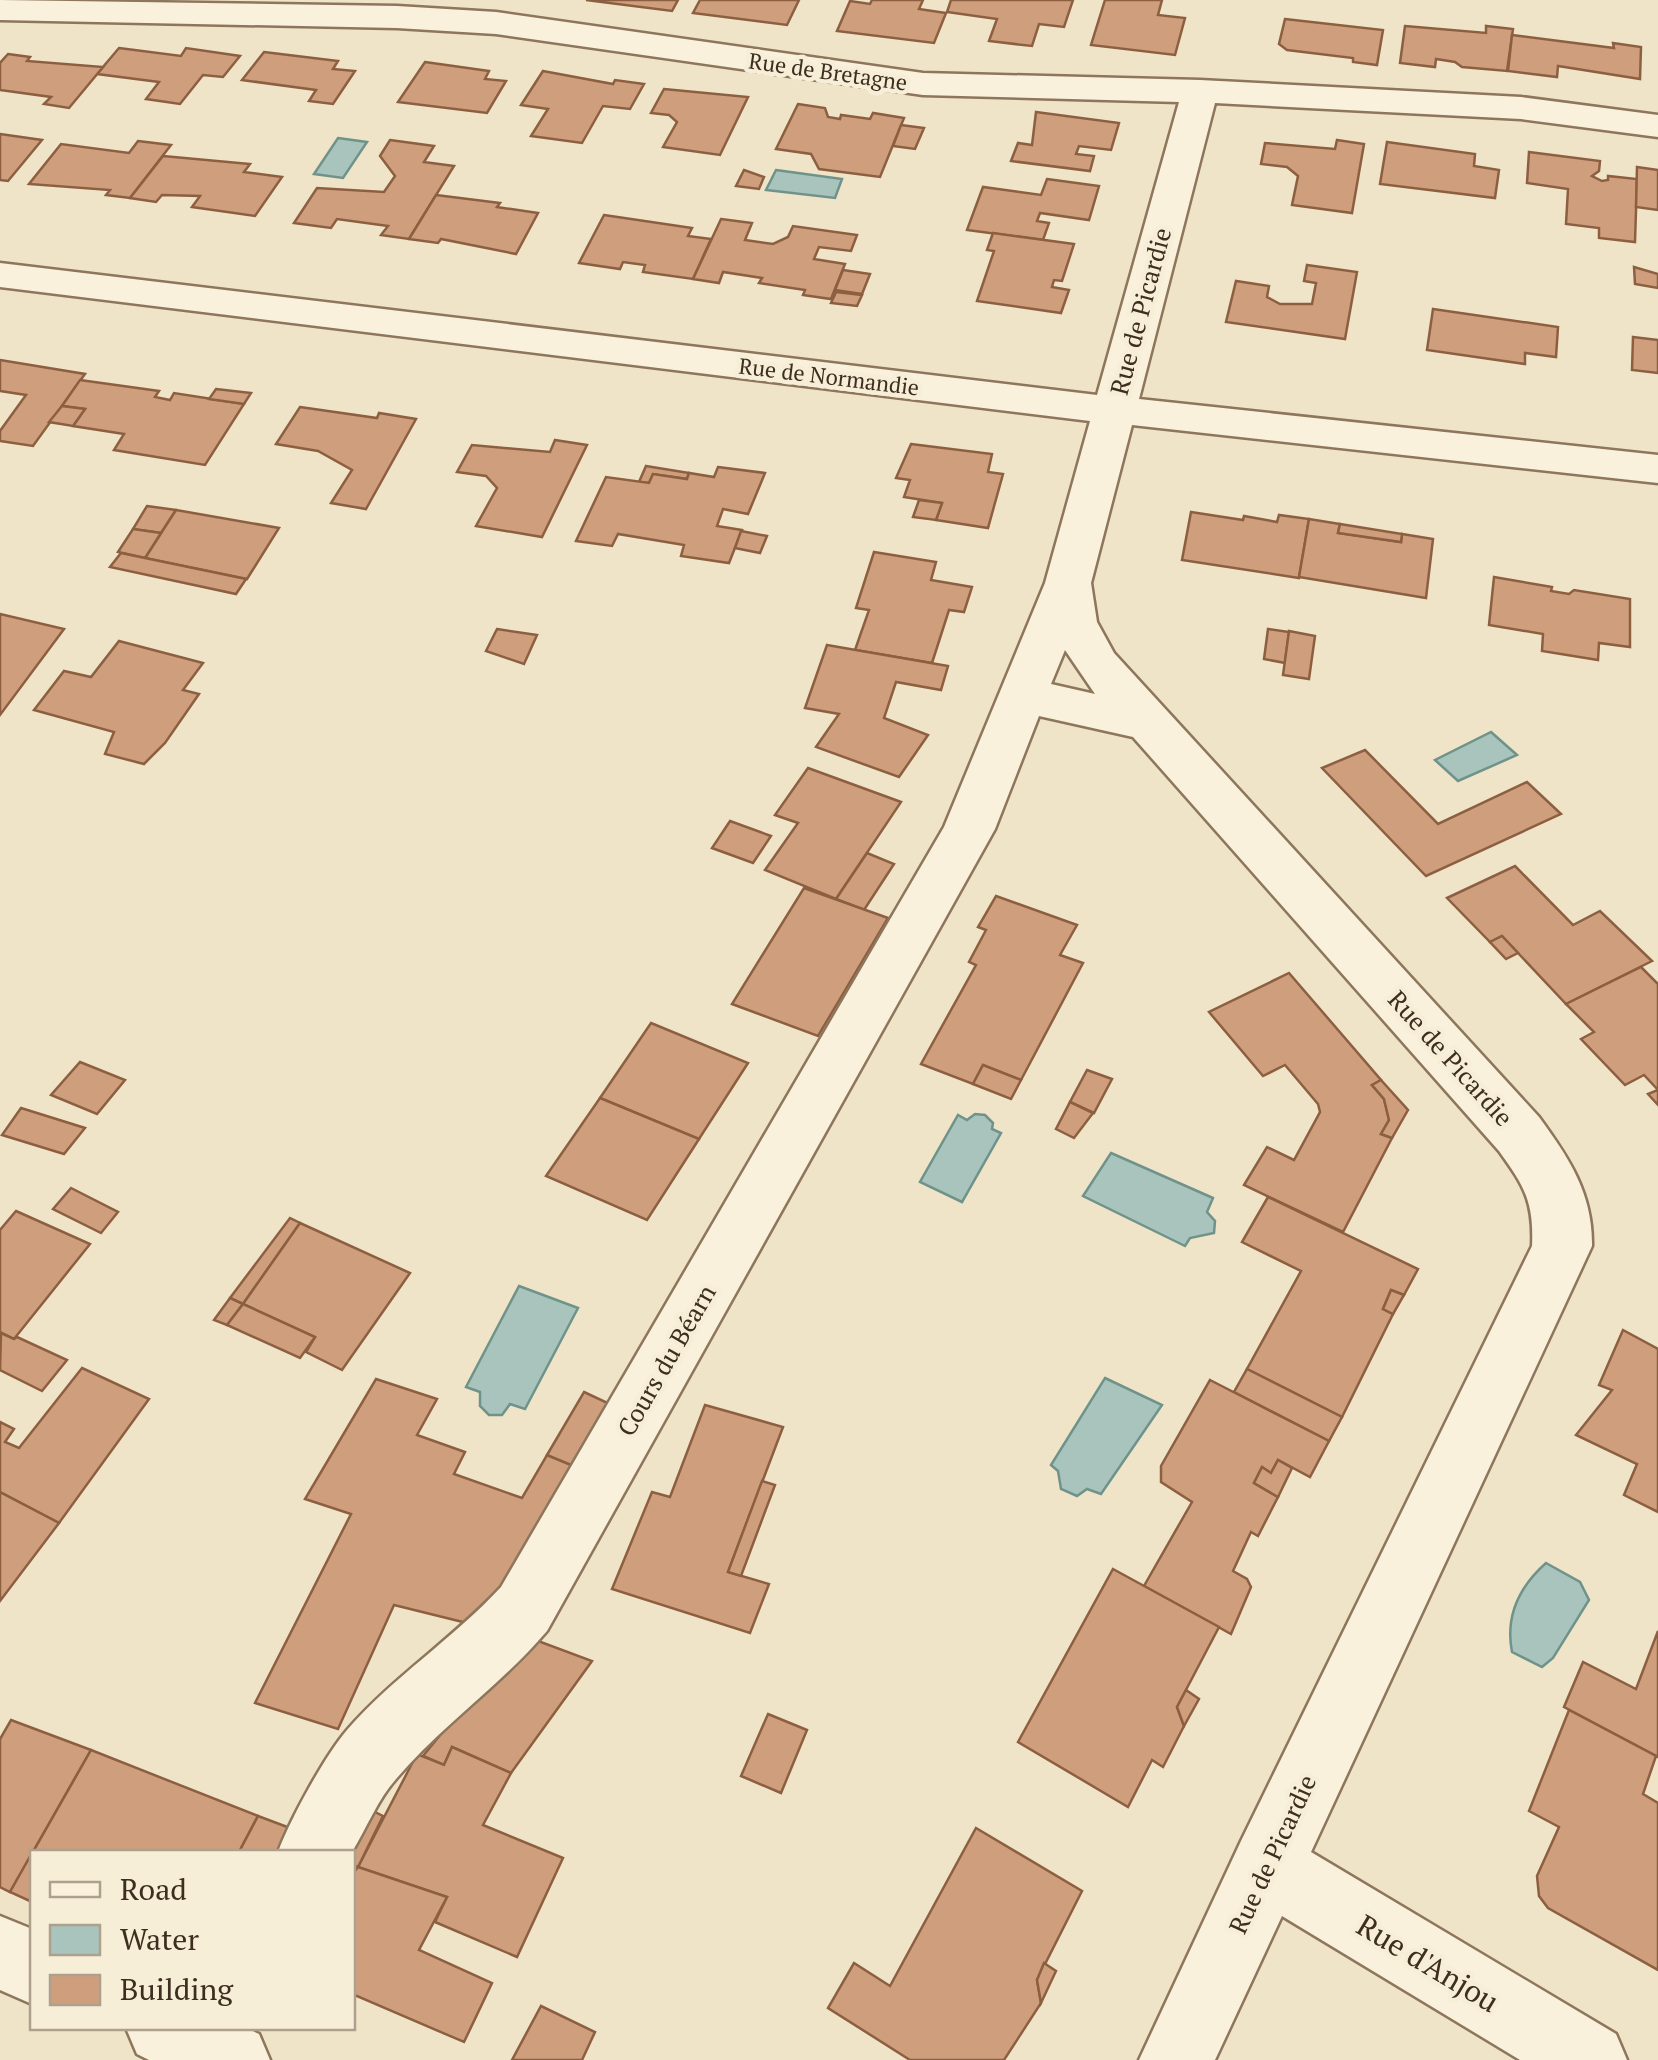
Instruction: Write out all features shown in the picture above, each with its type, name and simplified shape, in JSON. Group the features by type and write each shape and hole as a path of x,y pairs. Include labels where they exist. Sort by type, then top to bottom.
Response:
{"street":[{"name":"Rue de Bretagne","path":"0,9 397,17 496,23 923,84 1200,91 1522,108 1658,126"},
{"name":"Rue de Picardie","path":"1176,2060 1562,1246 1564,1212 1552,1182 1520,1134 1096,664 1073,622 1068,583 1200,91"},
{"name":"Rue de Normandie","path":"0,275 1114,410 1658,469"},
{"name":"Cours du Béarn","path":"314,1850 369,1757 423,1703 489,1648 524,1609 969,829 1068,583"},
{"path":"1022,695 1148,722"},
{"name":"Rue d'Anjou","path":"1266,1866 1590,2060"},
{"path":"0,1952 30,1966"}],"water":[{"path":"338,138 367,142 343,178 314,174"},
{"path":"776,170 842,179 835,198 766,190"},
{"path":"1491,732 1517,755 1458,781 1435,760"},
{"path":"975,1114 985,1115 993,1123 992,1129 1001,1133 962,1202 920,1182 958,1115 967,1120"},
{"path":"1111,1153 1213,1198 1207,1212 1215,1221 1214,1233 1190,1238 1185,1246 1083,1196"},
{"path":"519,1286 578,1308 525,1409 510,1404 502,1415 489,1415 480,1406 480,1392 466,1387"},
{"path":"1105,1378 1162,1405 1101,1494 1087,1489 1077,1496 1061,1489 1058,1471 1051,1465"},
{"path":"1546,1563 1580,1582 1589,1600 1553,1658 1542,1667 1512,1652 1510,1639 1516,1603"}],"building":[{"path":"586,0 678,0 672,11"},
{"path":"700,0 799,0 787,25 693,13"},
{"path":"872,0 923,0 919,9 946,13 934,43 837,31 850,1 870,4"},
{"path":"951,0 1073,0 1064,27 1039,24 1032,46 989,41 997,19 947,12"},
{"path":"1105,0 1162,0 1158,15 1185,18 1175,55 1091,45"},
{"path":"1285,19 1383,30 1377,65 1287,50 1279,44"},
{"path":"1405,26 1486,33 1486,26 1513,29 1507,71 1462,67 1436,59 1435,67 1400,63"},
{"path":"1512,35 1614,48 1613,43 1641,47 1640,79 1558,66 1557,77 1508,71"},
{"path":"119,48 181,56 186,48 240,56 223,77 203,75 180,104 146,99 159,82 97,74"},
{"path":"264,52 338,61 333,69 355,71 333,104 309,101 316,90 242,80"},
{"path":"8,54 30,57 27,61 103,67 69,108 44,104 51,97 0,90 0,63"},
{"path":"425,62 489,71 485,79 506,81 487,113 398,102"},
{"path":"543,71 613,84 615,80 644,84 630,109 603,106 582,143 531,136 548,109 521,105"},
{"path":"664,89 748,97 720,155 663,147 677,122 669,115 651,113"},
{"path":"798,104 825,108 828,117 840,119 841,115 870,119 873,113 904,118 880,177 819,169 811,154 776,149"},
{"path":"1036,112 1119,123 1111,150 1079,146 1076,154 1094,156 1090,171 1011,161 1018,143 1032,145"},
{"path":"901,125 924,128 915,149 893,146"},
{"path":"0,134 42,140 8,181 0,180"},
{"path":"390,140 434,146 424,162 454,166 409,239 381,235 388,226 337,219 331,228 294,223 317,188 384,192 395,176 380,156"},
{"path":"1337,140 1364,144 1352,213 1292,205 1298,176 1287,167 1261,164 1265,143 1335,149"},
{"path":"138,141 171,145 130,198 106,195 110,190 29,184 61,144 129,153"},
{"path":"1387,142 1475,154 1474,166 1499,170 1495,198 1380,184"},
{"path":"1529,152 1600,161 1599,171 1592,176 1602,181 1608,180 1608,176 1637,179 1635,242 1599,238 1599,228 1566,224 1568,189 1527,183"},
{"path":"163,156 250,164 244,172 282,177 255,216 192,207 200,196 162,195 156,202 130,198"},
{"path":"1637,167 1658,170 1658,210 1636,207"},
{"path":"744,170 764,177 759,189 736,186"},
{"path":"1047,179 1099,186 1089,220 1040,213 1037,221 1049,223 1043,240 967,230 983,187 1041,195"},
{"path":"436,195 500,203 497,207 538,213 516,254 441,239 438,243 409,239"},
{"path":"604,215 692,228 688,236 711,239 693,279 643,272 645,265 623,262 620,269 579,263"},
{"path":"721,219 752,223 745,240 773,244 788,237 793,226 857,235 851,251 819,247 814,259 845,264 831,299 803,295 805,290 759,283 762,278 723,272 719,283 693,279"},
{"path":"993,233 1074,244 1062,281 1054,280 1052,287 1069,290 1061,313 977,301 994,251 987,250"},
{"path":"1307,265 1357,272 1345,339 1226,322 1236,281 1269,286 1267,297 1280,304 1312,304 1316,283 1304,281"},
{"path":"1634,267 1658,274 1658,288 1635,284"},
{"path":"843,270 870,274 862,294 835,290"},
{"path":"836,292 862,295 857,306 831,303"},
{"path":"1433,309 1558,327 1556,357 1525,353 1525,364 1427,350"},
{"path":"1633,337 1658,340 1658,373 1632,370"},
{"path":"0,360 85,374 33,446 0,441 0,431 26,395 0,391"},
{"path":"80,380 159,391 155,397 170,400 174,393 244,404 205,465 114,450 124,434 73,426 85,409 62,406"},
{"path":"216,389 251,393 244,404 209,399"},
{"path":"62,406 85,409 73,426 49,422"},
{"path":"300,407 377,418 379,413 416,419 366,509 331,503 352,470 318,451 276,444"},
{"path":"555,440 587,445 542,537 476,526 497,488 486,476 457,472 472,445 550,452"},
{"path":"911,444 992,454 988,472 1003,474 988,528 936,520 942,503 904,497 910,480 896,478"},
{"path":"646,466 689,473 687,479 653,474 649,483 639,482"},
{"path":"718,467 765,473 748,514 723,509 717,526 742,530 729,563 681,556 684,545 618,534 612,546 576,541 606,477 649,483 653,474 687,479 689,473 714,477"},
{"path":"919,500 942,503 936,520 913,517"},
{"path":"147,506 176,510 161,533 133,529"},
{"path":"176,510 279,528 247,579 145,558"},
{"path":"1191,512 1243,520 1244,516 1277,522 1279,515 1309,519 1299,578 1182,560"},
{"path":"1309,519 1340,524 1338,533 1401,542 1402,534 1433,539 1426,598 1299,577"},
{"path":"1340,524 1402,534 1401,542 1338,533"},
{"path":"133,529 161,533 145,558 118,552"},
{"path":"741,531 767,536 760,553 735,548"},
{"path":"874,552 936,562 931,580 972,587 964,612 949,610 932,663 855,650 869,610 856,608"},
{"path":"121,553 246,579 236,594 110,567"},
{"path":"1494,577 1552,587 1551,591 1569,594 1574,590 1630,599 1630,647 1599,643 1598,660 1542,651 1543,634 1489,625"},
{"path":"0,614 64,629 0,715"},
{"path":"497,629 537,635 524,664 486,651"},
{"path":"1268,629 1289,632 1285,663 1264,659"},
{"path":"1289,631 1315,636 1309,679 1283,675"},
{"path":"119,641 203,663 183,690 199,694 165,743 144,764 105,754 114,732 34,710 64,671 91,677"},
{"path":"827,645 948,666 941,690 896,682 884,718 928,735 899,777 816,747 839,714 805,708"},
{"path":"1365,750 1438,824 1527,782 1561,814 1426,876 1322,768"},
{"path":"808,768 901,802 836,899 765,870 798,823 775,815"},
{"path":"730,821 771,836 753,863 712,848"},
{"path":"867,853 894,864 864,910 836,899"},
{"path":"1515,866 1573,925 1600,911 1652,961 1566,1004 1502,936 1490,942 1447,898"},
{"path":"804,888 888,918 818,1036 732,1004"},
{"path":"996,896 1077,925 1060,955 1083,963 1021,1080 983,1065 973,1084 921,1064 976,965 969,962 986,930 978,927"},
{"path":"1502,936 1518,953 1506,959 1490,942"},
{"path":"1641,967 1658,984 1658,1090 1644,1075 1625,1085 1581,1039 1594,1032 1566,1004"},
{"path":"1289,973 1381,1080 1372,1085 1384,1099 1389,1120 1381,1134 1392,1138 1343,1232 1244,1185 1267,1147 1294,1160 1320,1112 1318,1104 1285,1065 1263,1076 1209,1012"},
{"path":"651,1023 748,1063 699,1139 600,1098"},
{"path":"80,1062 125,1080 97,1114 51,1095"},
{"path":"983,1065 1021,1080 1011,1099 973,1084"},
{"path":"1087,1070 1112,1079 1094,1113 1070,1102"},
{"path":"1381,1080 1408,1110 1392,1138 1381,1134 1389,1120 1384,1099 1372,1085"},
{"path":"1658,1090 1658,1105 1648,1094"},
{"path":"600,1098 699,1139 647,1220 546,1176"},
{"path":"1070,1102 1093,1113 1074,1138 1056,1129"},
{"path":"21,1108 85,1128 64,1154 2,1135"},
{"path":"71,1188 118,1212 101,1233 53,1209"},
{"path":"1268,1197 1418,1269 1404,1295 1391,1290 1383,1309 1393,1314 1342,1417 1247,1369 1301,1271 1242,1242"},
{"path":"16,1211 90,1244 14,1339 0,1332 0,1230"},
{"path":"290,1218 300,1223 243,1304 230,1298"},
{"path":"300,1223 410,1273 342,1370 306,1352 315,1337 243,1304"},
{"path":"1391,1290 1404,1295 1393,1314 1383,1309"},
{"path":"230,1298 243,1304 227,1325 214,1320"},
{"path":"243,1304 315,1337 300,1358 227,1325"},
{"path":"1623,1330 1658,1349 1658,1512 1624,1495 1637,1464 1576,1435 1612,1390 1599,1385"},
{"path":"1,1333 67,1360 42,1391 0,1370"},
{"path":"82,1368 149,1399 59,1523 0,1492 0,1422 14,1429 5,1442 19,1448"},
{"path":"1247,1369 1342,1417 1329,1441 1234,1392"},
{"path":"376,1379 437,1399 417,1435 465,1452 454,1474 522,1498 547,1455 576,1467 483,1627 394,1605 338,1729 255,1703 351,1514 305,1499"},
{"path":"1210,1380 1329,1441 1310,1477 1278,1460 1271,1473 1262,1467 1254,1483 1278,1497 1258,1536 1251,1532 1233,1571 1247,1579 1251,1587 1231,1634 1144,1586 1192,1502 1161,1482 1161,1466"},
{"path":"584,1392 612,1405 576,1467 547,1455"},
{"path":"705,1405 783,1427 728,1572 769,1584 750,1633 612,1589 652,1492 670,1497"},
{"path":"1278,1460 1292,1468 1278,1497 1254,1483 1262,1467 1271,1473"},
{"path":"762,1481 775,1485 741,1576 728,1572"},
{"path":"0,1492 59,1523 0,1601"},
{"path":"1113,1569 1219,1627 1177,1707 1184,1726 1163,1767 1152,1760 1128,1807 1018,1742"},
{"path":"1658,1631 1658,1757 1564,1707 1583,1662 1636,1689"},
{"path":"522,1635 592,1661 511,1773 452,1747 444,1765 423,1756"},
{"path":"1186,1690 1199,1699 1184,1726 1177,1707"},
{"path":"1569,1710 1656,1756 1643,1794 1658,1803 1658,1970 1548,1908 1539,1896 1537,1876 1559,1827 1529,1811"},
{"path":"768,1714 807,1730 781,1793 741,1776"},
{"path":"11,1720 91,1750 34,1850 30,1850 10,1892 0,1887 0,1739"},
{"path":"452,1747 511,1773 483,1825 563,1858 517,1957 435,1922 447,1897 358,1867 417,1754 444,1765"},
{"path":"91,1750 258,1816 240,1850 34,1850"},
{"path":"373,1811 383,1816 358,1867 355,1850 350,1850"},
{"path":"258,1816 298,1831 289,1850 240,1850"},
{"path":"976,1828 1082,1891 1037,1980 1041,2003 1004,2060 910,2060 828,2008 854,1963 890,1986"},
{"path":"30,1857 30,1901 10,1892"},
{"path":"358,1867 447,1897 419,1950 492,1983 464,2042 355,1995"},
{"path":"1044,1963 1056,1971 1041,2003 1037,1980"},
{"path":"541,2006 595,2032 582,2060 512,2060"}]}
